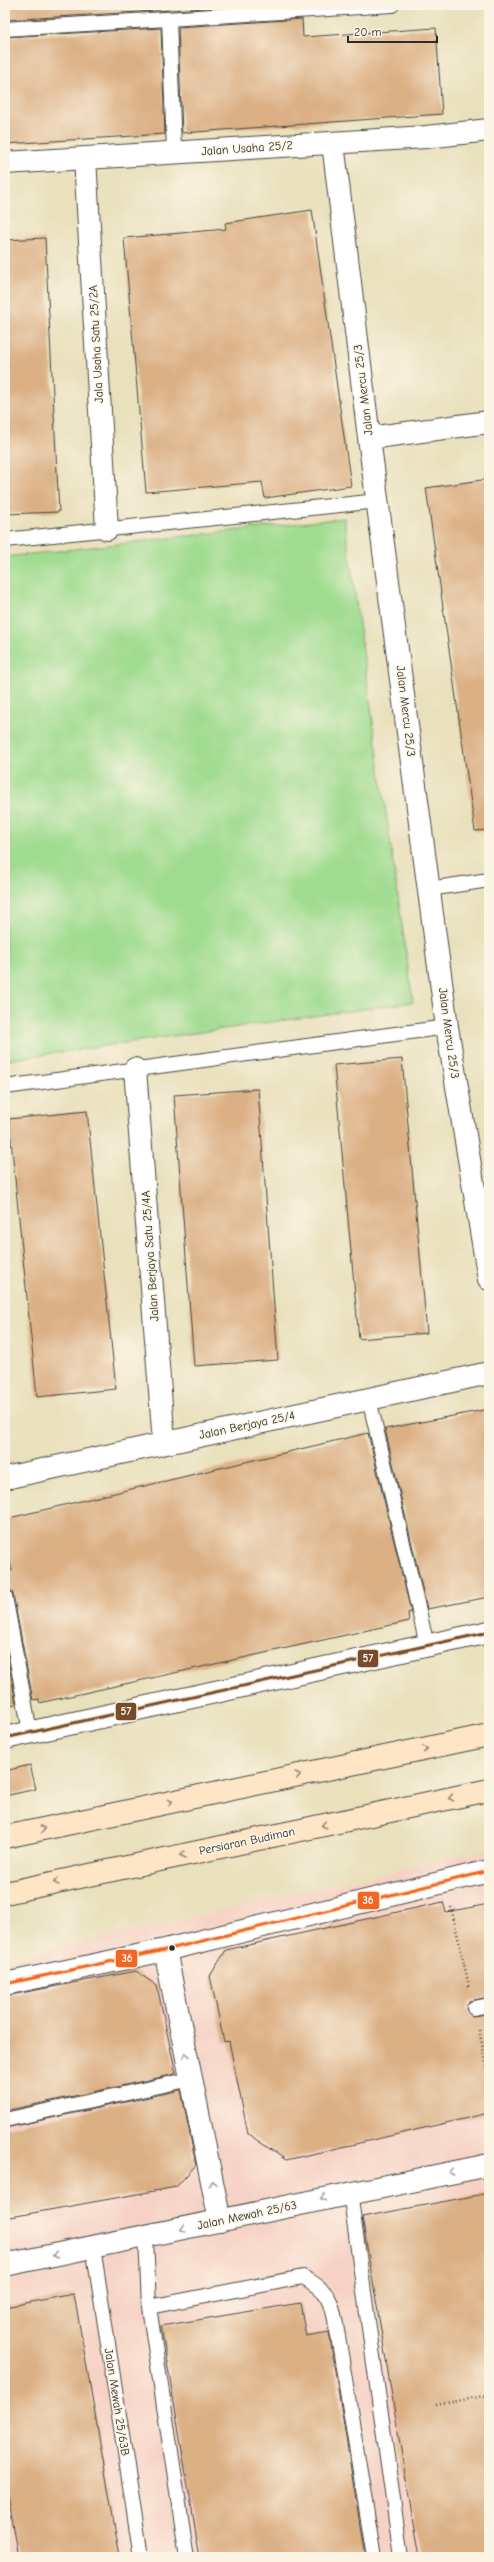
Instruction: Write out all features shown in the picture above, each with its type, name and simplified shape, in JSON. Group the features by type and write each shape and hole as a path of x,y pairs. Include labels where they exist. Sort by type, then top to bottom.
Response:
{"main road":[{"path":"5,1837 489,1735"},
{"name":"Persiaran Budiman","path":"5,1893 489,1790"}],"street":[{"name":"Jalan Usaha 25/2","path":"5,163 333,143 489,130"},
{"name":"Jalan Mercu 25/3","path":"333,143 369,438 447,1027 489,1279"},
{"name":"Jala Usaha Satu 25/2A","path":"85,158 107,529"},
{"path":"369,438 489,422"},
{"name":"Jalan Berjaya Satu 25/4A","path":"135,1069 164,1443"},
{"name":"Jalan Berjaya 25/4","path":"5,1478 489,1373"},
{"path":"5,1738 489,1632"},
{"path":"5,1984 165,1950 489,1871"},
{"path":"165,1950 220,2221"},
{"name":"Jalan Mewah 25/63","path":"5,2265 220,2221 350,2192 489,2165"}],"lane":[{"path":"5,29 392,5"},
{"path":"169,19 174,152"},
{"path":"5,540 378,501"},
{"path":"429,889 489,880"},
{"path":"5,1087 447,1027"},
{"path":"369,1399 427,1645"},
{"path":"5,1596 30,1732"},
{"path":"474,2008 489,2005"},
{"path":"5,2120 191,2079"},
{"path":"350,2192 401,2557"},
{"path":"146,2236 149,2307 187,2557"},
{"name":"Jalan Mewah 25/63B","path":"93,2247 141,2557"},
{"path":"149,2307 303,2277 320,2285 331,2302 338,2336 374,2557"}],"path":[{"path":"445,1881 489,2076"},
{"path":"436,2405 489,2395"}],"shaded area":[{"path":"489,1849 489,2557 5,2557 5,1960"}],"green space":[{"path":"344,518 413,1002 5,1060 5,557"}],"building":[{"path":"5,5 255,5 5,20"},
{"path":"302,19 303,37 436,28 442,114 182,133 178,27"},
{"path":"161,28 165,134 5,144 5,37"},
{"path":"312,210 351,486 265,498 262,482 146,492 124,238 226,229 225,223"},
{"path":"45,238 59,512 5,514 5,240"},
{"path":"489,479 489,830 475,831 426,488"},
{"path":"402,1059 427,1333 359,1339 334,1065"},
{"path":"258,1089 278,1360 194,1366 174,1095"},
{"path":"87,1111 116,1389 37,1397 9,1119"},
{"path":"489,1409 489,1597 427,1609 385,1429"},
{"path":"368,1433 411,1612 408,1613 409,1621 39,1703 39,1699 33,1700 13,1594 11,1590 5,1588 5,1571 12,1571 5,1541 5,1519"},
{"path":"5,1643 16,1704 5,1706"},
{"path":"30,1765 36,1789 5,1796 5,1771"},
{"path":"443,1902 446,1912 489,1904 489,1997 469,2001 466,2009 472,2016 489,2014 489,2113 286,2160 248,2134 229,2041 224,2042 210,1976 226,1950"},
{"path":"136,1971 157,1986 176,2074 5,2111 5,1996"},
{"path":"181,2090 196,2165 176,2187 5,2218 5,2128"},
{"path":"489,2193 489,2557 419,2557 362,2217"},
{"path":"74,2294 120,2557 18,2557 5,2485 5,2307"},
{"path":"300,2303 306,2336 329,2332 365,2557 200,2557 161,2326"}],"transit line":[{"name":"57","path":"5,1738 489,1632"},
{"name":"36","path":"5,1984 165,1950 489,1871"}]}
